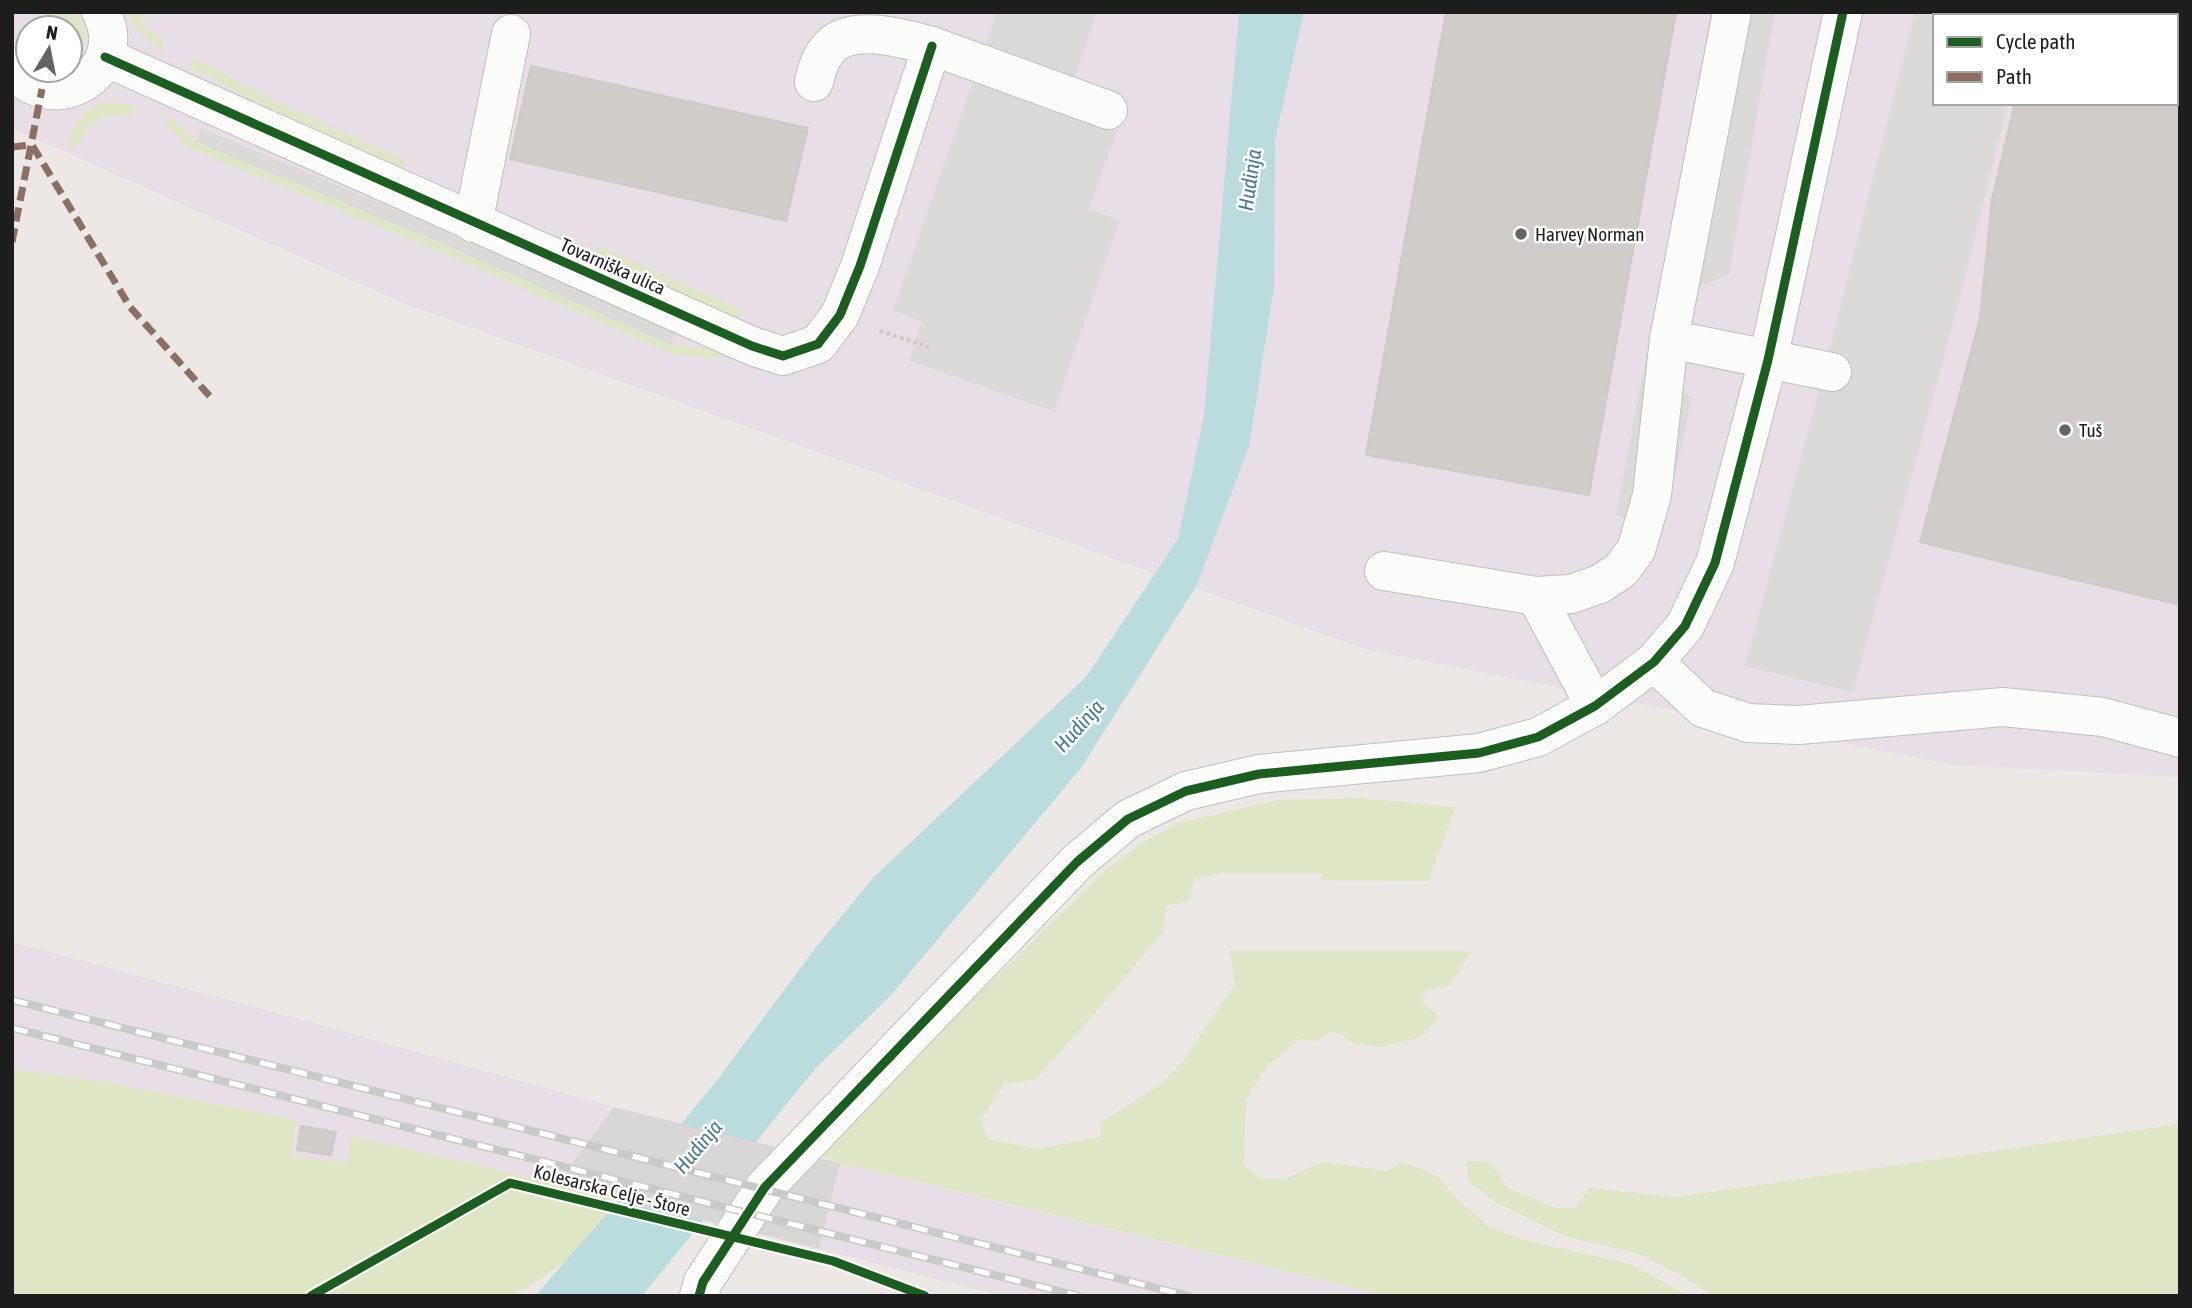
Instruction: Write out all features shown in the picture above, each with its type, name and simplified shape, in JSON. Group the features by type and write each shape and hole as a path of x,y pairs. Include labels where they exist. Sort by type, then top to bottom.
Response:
{"street":[{"path":"12,67 26,81 42,89 58,91 87,81 98,70 105,57 108,39 106,22 101,12"},
{"path":"1384,571 1536,596 1571,594 1600,584 1621,569 1636,550 1652,495 1669,339 1732,12"},
{"path":"699,1296 703,1282 765,1186 1077,862 1128,819 1186,791 1259,774 1479,753 1538,737 1595,706 1654,662 1685,626 1715,563 1769,360 1843,12"},
{"path":"473,223 511,34"},
{"path":"814,82 818,66 831,46 851,36 872,34 932,46 1108,110"},
{"name":"Tovarniška ulica","path":"105,57 473,223 752,346 783,356 818,344 839,315 860,266 932,46"},
{"path":"1669,339 1832,372"},
{"path":"1536,596 1595,706"},
{"path":"1654,662 1703,708 1748,723 1799,725 2003,707 2103,717 2180,738"}],"path":[{"path":"880,331 929,347"}],"shaded area":[{"path":"12,12 2180,12 2180,777 1955,765 1368,650 403,303 12,128"},
{"path":"997,12 1097,12 1073,82 1128,100 1089,209 1120,220 1054,411 909,361 922,321 893,311"},
{"path":"1711,12 1775,12 1729,274 1695,289 1673,385 1692,398 1662,535 1616,515"},
{"path":"1915,12 2030,12 1933,14 1933,105 2008,105 1959,301 1853,692 1745,666 1826,364"},
{"path":"201,128 677,332 671,345 434,240 196,142"},
{"path":"12,942 614,1107 557,1184 352,1136 345,1163 291,1156 297,1120 106,1082 12,1069"},
{"path":"840,1163 1388,1296 1002,1296 819,1249"}],"green space":[{"path":"60,11 73,14 39,14"},
{"path":"127,12 138,12 145,25 164,43 162,51 142,34"},
{"path":"193,60 405,161 403,170 256,102 187,65"},
{"path":"104,101 138,106 129,115 108,116 96,120 76,147 67,146 73,130 84,114"},
{"path":"166,117 182,127 196,142 434,240 671,345 692,348 710,346 720,352 716,358 672,354 431,248 189,148 165,124"},
{"path":"598,246 735,307 740,312 739,318 597,257"},
{"path":"1358,798 1456,807 1428,881 1321,880 1322,873 1221,873 1195,878 1189,901 1166,906 1163,932 1035,1080 1005,1083 981,1119 988,1139 1036,1149 1100,1137 1101,1123 1162,1083 1184,1060 1235,986 1230,951 1471,951 1449,987 1426,990 1422,1002 1439,1017 1421,1037 1380,1047 1351,1043 1343,1035 1331,1031 1318,1041 1300,1039 1266,1067 1246,1100 1244,1164 1259,1178 1282,1180 1323,1162 1388,1171 1402,1162 1438,1176 1454,1196 1487,1225 1519,1239 1631,1264 1688,1296 1388,1296 840,1163 817,1154 900,1069 1104,871 1143,842 1178,823 1279,800"},
{"path":"12,1069 106,1082 297,1120 291,1156 345,1163 352,1136 618,1201 566,1261 514,1296 12,1296"},
{"path":"2180,1124 2180,1296 1712,1296 1686,1278 1637,1253 1567,1237 1493,1201 1467,1178 1467,1161 1489,1162 1509,1188 1555,1208 1575,1208 1589,1188 1676,1197"}],"water":[{"name":"Hudinja","path":"1239,12 1304,12 1275,139 1274,287 1249,446 1197,585 1081,768 891,995 816,1068 759,1138 702,1222 642,1296 535,1296 618,1201 718,1079 813,951 874,877 1086,677 1178,539 1204,416"}],"pier":[{"path":"614,1107 840,1163 819,1249 557,1184"}],"building":[{"name":"Harvey Norman","path":"1446,12 1676,12 1589,495 1366,455"},
{"path":"2074,12 2081,14 2036,14"},
{"name":"Tuš","path":"2180,39 2180,605 1920,542 1980,318 1992,199 2015,105 2178,105"},
{"path":"531,66 808,128 786,221 510,159"},
{"path":"301,1126 336,1132 331,1155 297,1150"}],"railway":[{"path":"12,1000 1188,1296"},
{"path":"12,1028 1078,1296"}],"marked path":[{"path":"12,242 42,89"},
{"path":"12,147 32,145 130,307 214,401"}],"cycle path":[{"path":"699,1296 703,1282 765,1187 1077,862 1128,819 1186,791 1259,774 1479,753 1538,737 1595,706 1654,662 1685,626 1715,563 1768,360 1843,12"},
{"path":"105,57 752,346 783,356 818,344 840,315 860,266 932,46"},
{"name":"Kolesarska Celje - Štore","path":"311,1296 510,1183 833,1261 925,1296"}],"place":[{"name":"Harvey Norman","path":"1521,234"},
{"name":"Tuš","path":"2065,430"}]}
